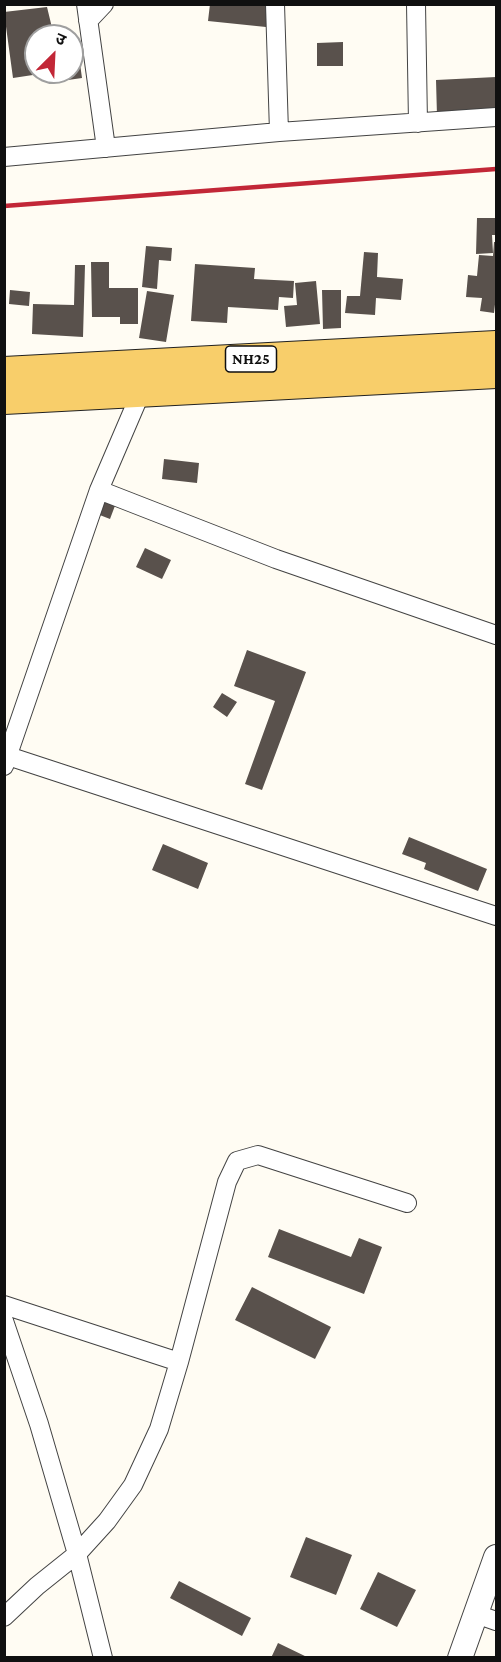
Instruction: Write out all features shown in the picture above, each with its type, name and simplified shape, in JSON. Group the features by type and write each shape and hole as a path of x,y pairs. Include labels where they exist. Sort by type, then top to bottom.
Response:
{"main road":[{"name":"NH25","path":"4,372 496,346"},
{"name":"NH25","path":"4,399 496,374"}],"street":[{"path":"104,4 87,13 106,148"},
{"path":"275,4 279,132"},
{"path":"416,4 418,123"},
{"path":"4,157 279,132 496,117"},
{"path":"141,392 99,490 6,761 496,916"},
{"path":"99,490 276,559 496,635"},
{"path":"4,1617 37,1586 77,1554 107,1521 133,1485 159,1429 227,1182 237,1161 258,1155 407,1203"},
{"path":"4,1305 179,1362"},
{"path":"4,1321 39,1424 77,1554 103,1658"},
{"path":"460,1658 486,1618 496,1557"}],"building":[{"path":"210,4 269,4 266,27 208,21"},
{"path":"47,7 51,24 24,24 24,76 13,78 4,12"},
{"path":"343,42 343,66 317,66 317,43"},
{"path":"496,77 496,113 437,116 436,80"},
{"path":"477,218 496,218 496,235 492,235 493,253 476,254"},
{"path":"494,242 496,242 496,296 494,313 480,311 482,298 466,297 468,275 477,276 479,255 493,256"},
{"path":"146,246 172,248 171,261 159,260 157,289 142,287"},
{"path":"364,252 378,253 377,277 403,279 401,300 376,298 375,315 345,313 347,296 360,296"},
{"path":"91,262 109,262 109,288 138,288 138,324 120,324 120,317 92,317"},
{"path":"195,264 255,268 254,279 294,281 293,298 279,297 278,310 228,307 227,323 191,321"},
{"path":"75,265 85,265 83,337 32,334 33,304 74,305"},
{"path":"316,281 320,324 286,327 284,306 297,305 295,283"},
{"path":"10,290 30,292 29,306 9,304"},
{"path":"322,290 341,290 341,328 323,329"},
{"path":"147,291 174,295 166,342 139,338"},
{"path":"164,459 199,463 197,483 162,479"},
{"path":"98,496 116,503 110,519 92,512"},
{"path":"145,548 171,560 162,579 136,567"},
{"path":"247,650 306,672 262,790 245,784 275,701 234,686"},
{"path":"222,693 237,702 227,717 213,707"},
{"path":"409,837 487,869 478,891 424,869 426,863 402,854"},
{"path":"163,844 208,863 198,889 152,870"},
{"path":"279,1229 351,1257 359,1238 382,1247 364,1294 268,1257"},
{"path":"252,1287 331,1327 315,1359 235,1320"},
{"path":"306,1537 352,1555 336,1595 290,1577"},
{"path":"378,1572 416,1590 397,1627 360,1609"},
{"path":"179,1581 251,1618 242,1636 170,1598"},
{"path":"278,1643 309,1658 271,1658"}],"railway":[{"path":"4,206 496,169"}]}
